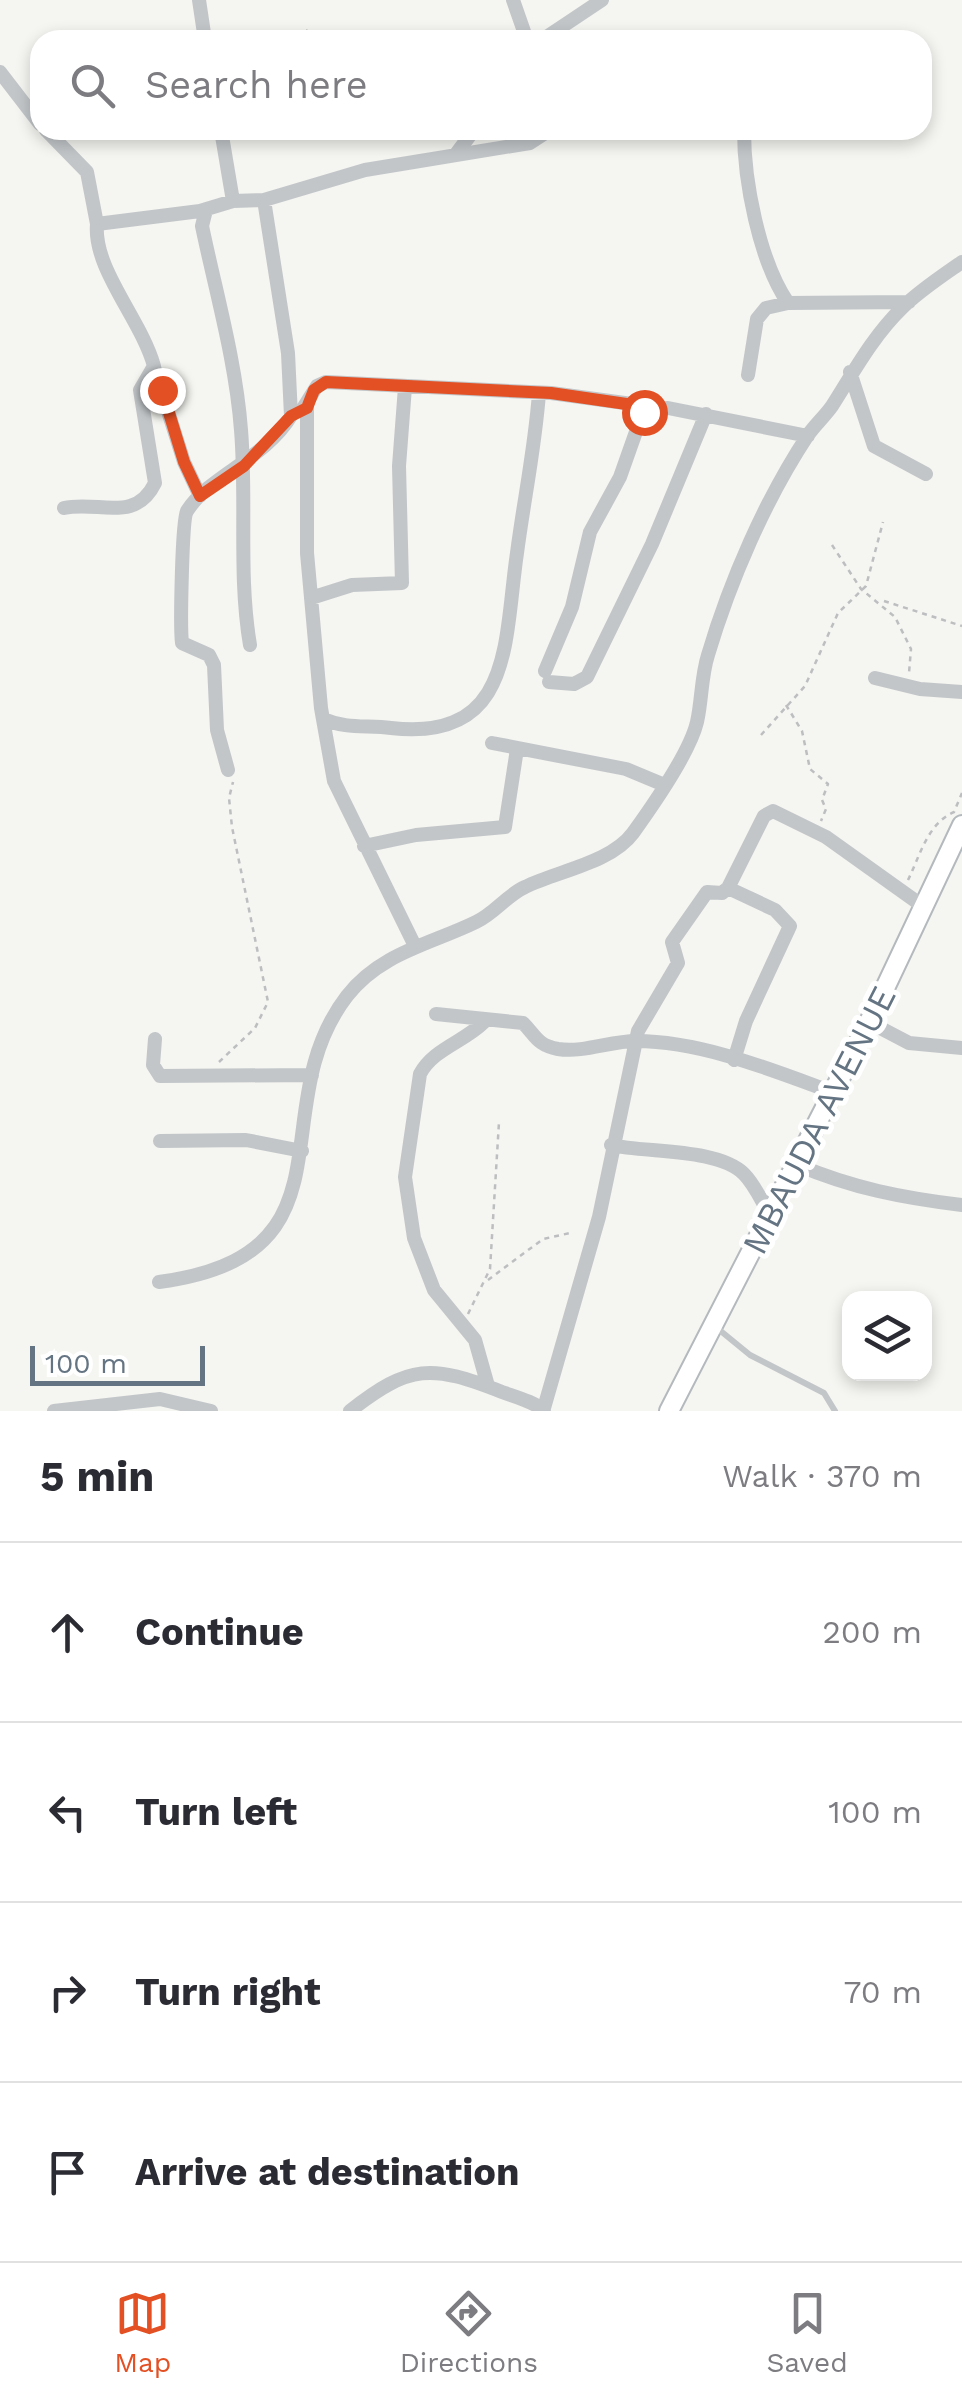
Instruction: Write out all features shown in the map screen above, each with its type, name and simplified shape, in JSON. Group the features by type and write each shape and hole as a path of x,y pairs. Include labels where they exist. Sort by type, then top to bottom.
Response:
{"street":[{"path":"198,0 204,30"},
{"path":"513,0 524,30"},
{"path":"557,30 602,0"},
{"path":"0,72 30,111"},
{"path":"56,140 87,172 97,224 98,255 142,330 184,462 200,496"},
{"path":"223,140 233,201"},
{"path":"456,154 466,140"},
{"path":"97,224 206,210 233,201 264,200 366,170 533,140"},
{"path":"745,140 748,187 788,303"},
{"path":"264,200 288,354 291,416"},
{"path":"206,210 202,226 234,374 244,466 242,561 250,645"},
{"path":"159,1282 217,1272 268,1238 288,1201 302,1151 312,1075 326,1031 345,998 362,980 414,944 471,924 519,890 618,848 633,833 694,731 708,654 758,529 808,436 850,372 909,302 962,262"},
{"path":"748,375 760,313 772,305 909,302"},
{"path":"64,508 89,504 122,510 153,488 140,390 154,366"},
{"path":"850,372 874,446 926,474"},
{"path":"414,944 334,781 323,719 311,598 307,408 314,390 326,382 538,392 706,414 808,436"},
{"path":"311,598 352,585 402,583 399,466 405,387"},
{"path":"323,719 347,728 449,726 483,700 496,680 510,634 516,558 534,467 538,392"},
{"path":"230,776 217,730 214,665 209,655 184,646 180,634 186,559 183,520 200,496 244,466 291,416 307,408"},
{"path":"654,408 644,412 620,477 590,532 575,598 547,676 574,684 588,677 652,544 706,414"},
{"path":"875,678 962,692"},
{"path":"492,743 626,769 662,784"},
{"path":"364,846 416,835 506,827 517,750"},
{"path":"350,1411 390,1380 406,1375 461,1376 544,1409 599,1216 611,1145 636,1042 649,1006 678,963 672,942 708,892 722,893 728,888 767,813 773,811 816,831 924,907"},
{"name":"MBAUDA AVENUE","path":"669,1411 798,1165 962,826"},
{"path":"728,888 776,910 790,926 746,1021 734,1060"},
{"path":"436,1014 484,1022 523,1023 536,1042 557,1048 636,1042 734,1060 832,1092"},
{"path":"484,1022 459,1044 429,1059 420,1074 405,1177 414,1238 424,1266 434,1290 474,1340 488,1386"},
{"path":"869,1022 909,1043 962,1048"},
{"path":"155,1039 153,1065 157,1074 312,1075"},
{"path":"160,1141 246,1140 302,1151"},
{"path":"611,1145 681,1153 731,1166 743,1173 770,1215"},
{"path":"798,1165 842,1184 888,1196 962,1205"},
{"path":"54,1411 160,1399 211,1411"}],"lane":[{"path":"716,1327 750,1355 824,1392 836,1411"}],"path":[{"path":"762,736 805,686 838,612 862,590 873,569 883,522"},
{"path":"832,545 862,590 878,599 962,626"},
{"path":"878,599 895,617 911,649 906,684"},
{"path":"786,705 802,731 810,769 828,784 822,800 826,813 816,831"},
{"path":"208,1075 255,1028 268,1002 232,827 230,776"},
{"path":"904,891 917,853 941,818 954,812 962,793"},
{"path":"486,1281 499,1122"},
{"path":"462,1323 486,1281 543,1239 570,1233"}],"route":[{"path":"162,390 184,462 200,496 244,466 291,416 307,408 314,390 326,382 551,393 654,408 644,412"}]}
